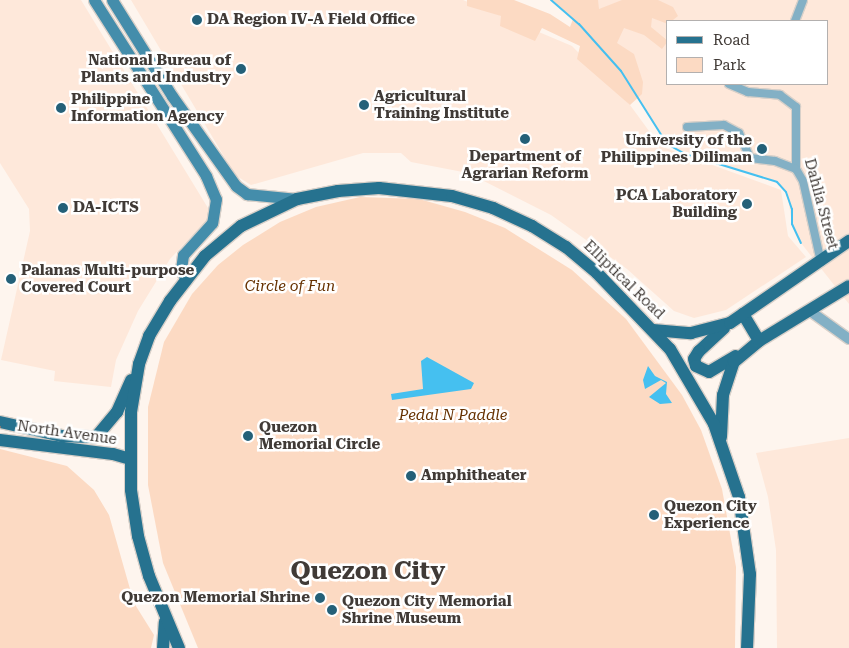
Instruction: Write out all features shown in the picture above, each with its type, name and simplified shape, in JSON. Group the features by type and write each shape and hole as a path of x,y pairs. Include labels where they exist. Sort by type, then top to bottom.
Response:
{"main road":[{"path":"94,0 206,176 216,199 212,223 183,255 181,270 186,280"},
{"path":"112,0 165,86 242,191 257,196 297,199"},
{"path":"152,93 165,86"},
{"path":"159,104 172,96"},
{"name":"Elliptical Road","path":"179,648 165,620 138,536 130,459 131,412 139,364 158,318 186,280 216,246 241,226 297,199 338,191 393,188 443,194 493,208 532,226 566,247 597,273 653,330 696,388 721,442 734,479 747,536 751,594 747,648"},
{"path":"849,241 822,262 730,323 700,351 694,359 696,366 709,372 849,286"},
{"path":"743,314 759,341"},
{"path":"653,330 691,333 730,323"},
{"path":"721,442 723,395 728,373 744,351"},
{"name":"North Avenue","path":"0,422 77,438 96,437 117,412 139,364"},
{"path":"27,446 37,439 31,429"},
{"name":"North Avenue","path":"0,440 27,446 113,454 130,459"},
{"path":"163,648 165,620"}],"street":[{"path":"795,20 803,0"},
{"name":"Dahlia Street","path":"731,85 748,92 772,92 790,100 796,107 796,169 801,176 822,262"},
{"path":"772,92 776,85"},
{"path":"688,127 724,125 739,133 750,158 775,161 796,169"},
{"path":"810,311 849,339"}],"shaded area":[{"path":"0,0 81,0 208,208 208,219 170,259 138,311 116,360 111,387 54,381 55,371 1,360 30,231 29,209 0,163"},
{"path":"131,0 463,0 572,46 630,105 660,146 781,190 788,236 806,257 726,310 694,318 674,311 627,269 551,215 468,173 411,162 401,153 363,153 251,185 235,175"},
{"name":"University of the Philippines Diliman","path":"551,0 849,0 849,304 801,243 792,224 787,192 777,182 683,153 667,144 621,71 579,24"},
{"path":"849,438 849,648 777,648 776,550 768,497 756,453"}],"green space":[{"path":"467,0 514,0 550,14 570,27 573,19 551,0 598,0 599,9 622,0 658,0 673,7 678,16 673,20 666,20 666,23 652,18 651,27 666,39 666,44 662,49 644,35 624,28 617,43 634,54 643,82 642,94 630,105 577,59 580,46 542,28 535,41 500,26 501,16 467,6"},
{"name":"Quezon Memorial Circle","path":"360,197 419,199 465,212 505,228 572,270 626,319 682,395 701,430 722,489 736,567 735,648 198,648 163,563 148,485 148,407 164,342 192,294 218,265 243,245 280,222 316,207"},
{"path":"0,449 67,466 94,490 109,515 134,603 154,635 151,648 0,648"}],"water":[{"name":"Pedal N Paddle","path":"427,357 474,383 471,389 392,400 391,394 423,389 421,361"},
{"path":"648,366 655,376 667,382 666,394 672,403 660,404 649,397 666,383 661,380 645,389 643,380"}],"waterway":[{"path":"551,0 579,24 621,71 667,144 683,153 777,182 786,192 792,209 792,224 801,243"}],"place":[{"name":"DA Region IV-A Field Office","path":"197,20"},
{"name":"National Bureau of Plants and Industry","path":"241,69"},
{"name":"Agricultural Training Institute","path":"364,105"},
{"name":"Philippine Information Agency","path":"61,108"},
{"name":"Department of Agrarian Reform","path":"525,139"},
{"name":"University of the Philippines Diliman","path":"762,149"},
{"name":"PCA Laboratory Building","path":"747,204"},
{"name":"DA-ICTS","path":"63,208"},
{"name":"Palanas Multi-purpose Covered Court","path":"11,279"},
{"name":"Quezon Memorial Circle","path":"248,436"},
{"name":"Amphitheater","path":"411,476"},
{"name":"Quezon City Experience","path":"654,515"},
{"name":"Quezon Memorial Shrine","path":"320,598"},
{"name":"Quezon City Memorial Shrine Museum","path":"332,610"}],"district":[{"name":"Quezon City","path":"368,571"}],"park label":[{"name":"Circle of Fun","path":"290,287"}]}
